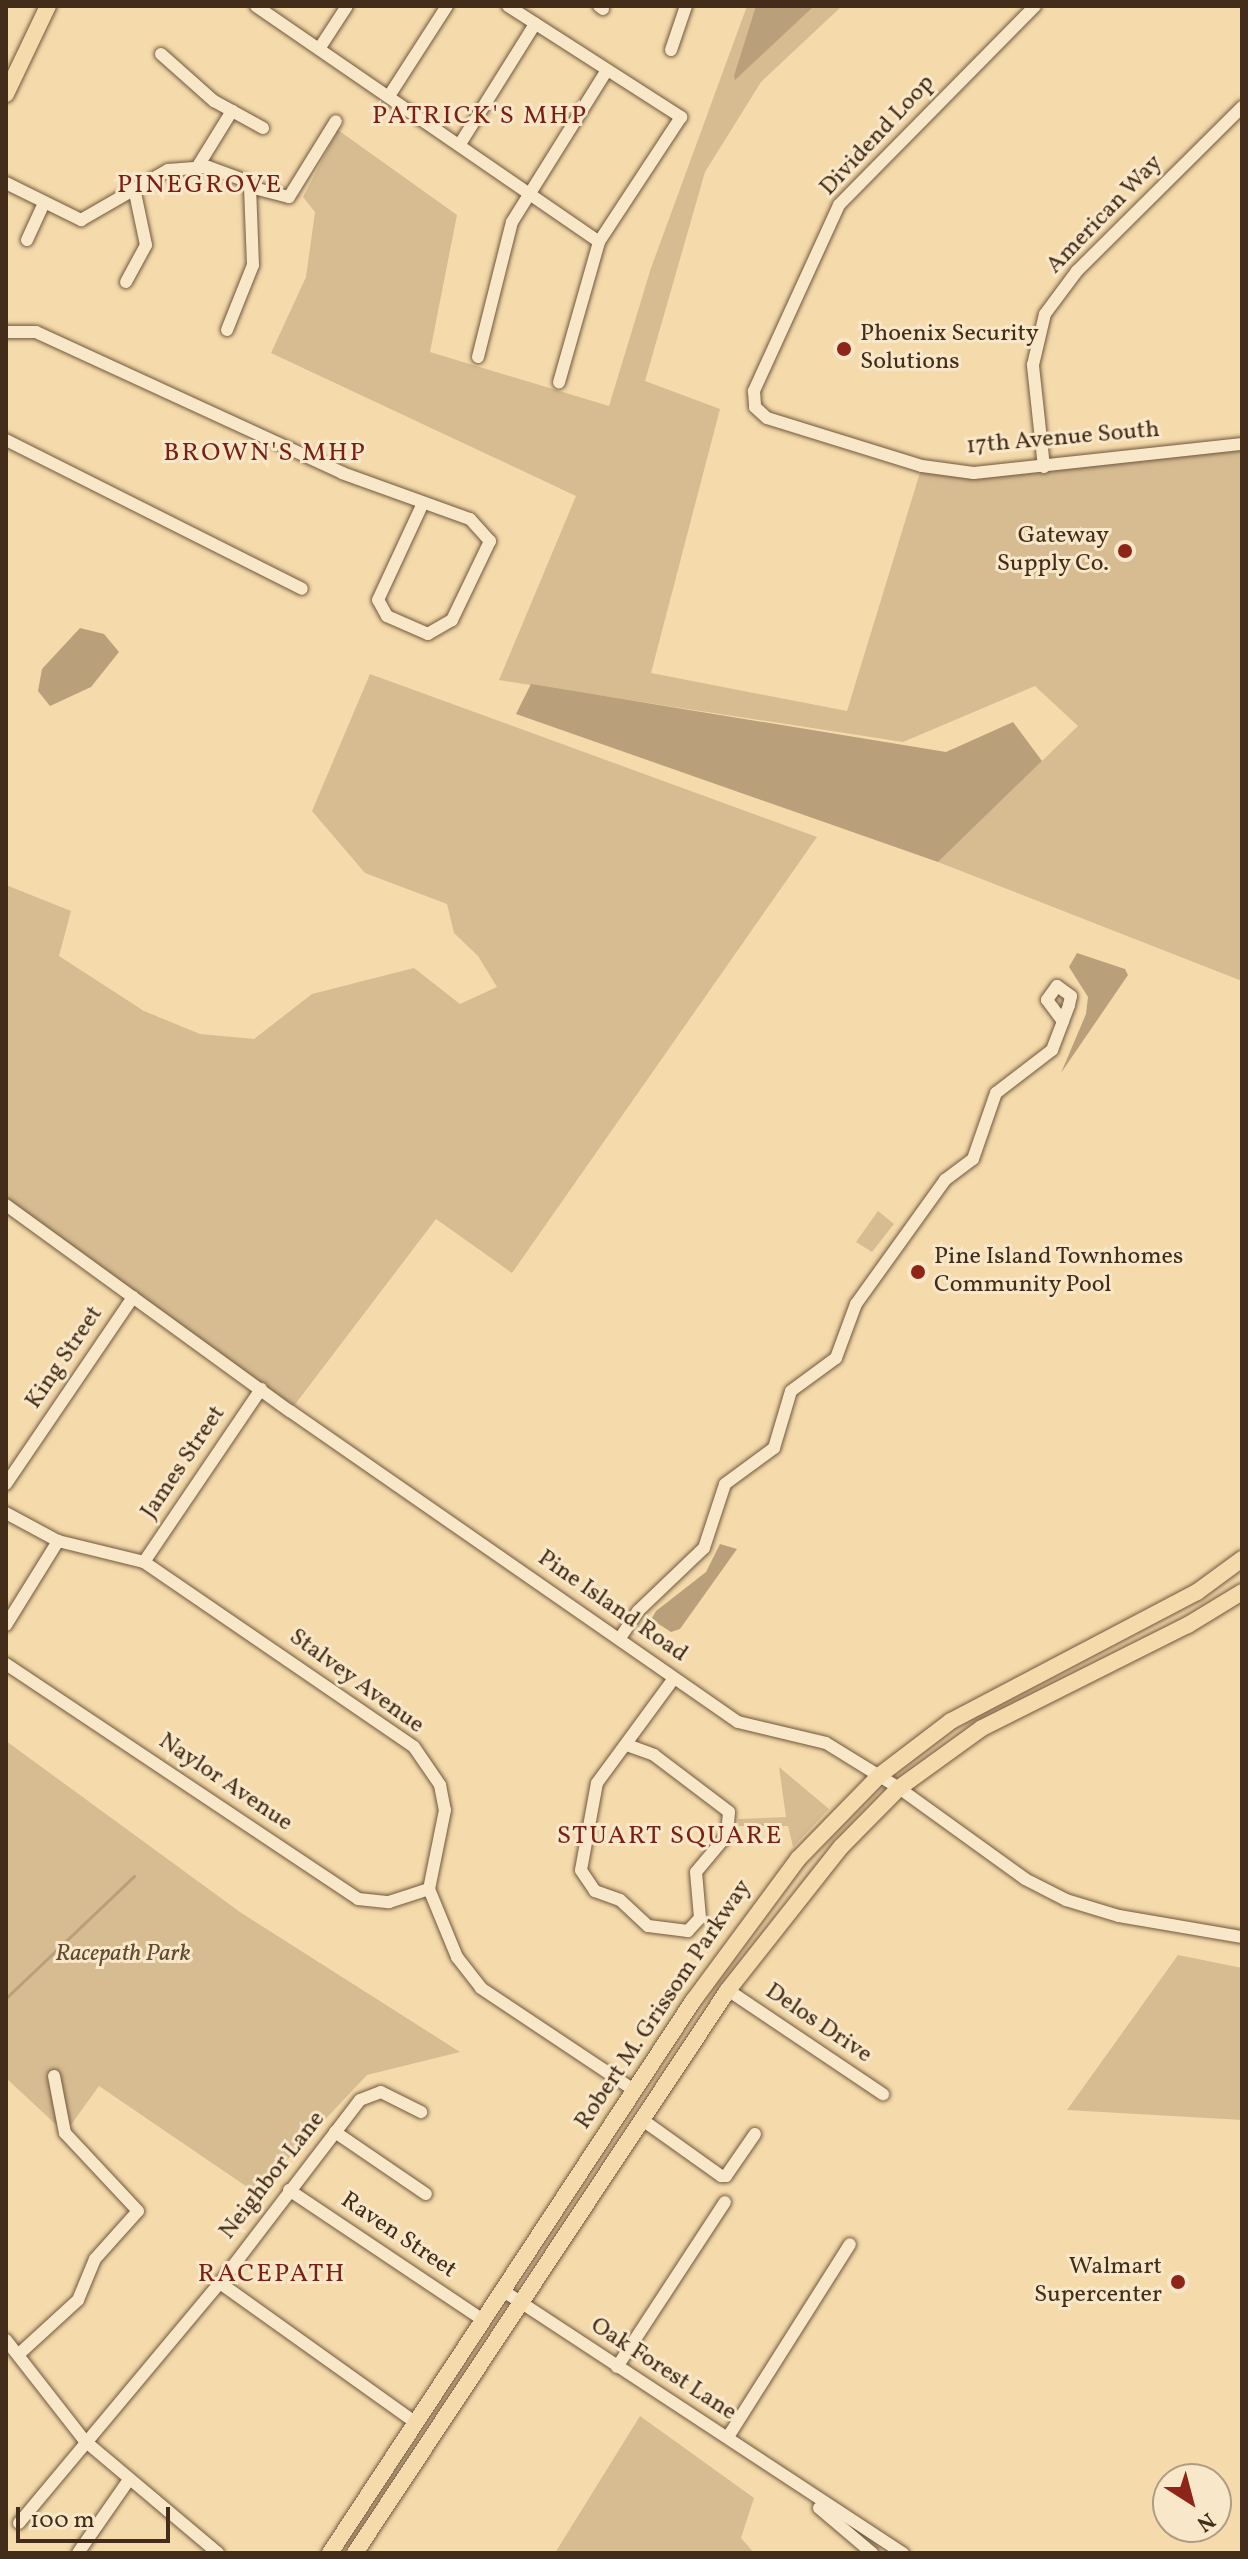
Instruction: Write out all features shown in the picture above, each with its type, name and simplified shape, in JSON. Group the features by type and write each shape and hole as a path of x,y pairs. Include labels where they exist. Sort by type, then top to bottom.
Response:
{"main road":[{"path":"6,94 48,6"},
{"name":"Robert M. Grissom Parkway","path":"330,2553 754,1912 798,1859 880,1775 993,1695 1197,1592 1242,1559"},
{"name":"Robert M. Grissom Parkway","path":"355,2553 523,2305 728,1990 841,1847 899,1788 982,1728 1188,1625 1242,1592"},
{"path":"754,1912 768,1920 771,1932"}],"street":[{"path":"256,6 599,242"},
{"path":"319,49 347,6"},
{"path":"389,96 447,6"},
{"path":"508,6 681,117 599,242 559,382"},
{"path":"671,50 686,6"},
{"name":"Dividend Loop","path":"755,407 754,391 839,205 1035,6"},
{"path":"460,144 535,24"},
{"path":"161,54 232,111 263,128"},
{"path":"478,357 512,222 607,70"},
{"name":"American Way","path":"1044,467 1033,365 1045,314 1077,271 1242,107"},
{"path":"198,166 232,111"},
{"path":"6,183 81,220 168,170 198,166 223,171 250,187 289,197 336,121"},
{"path":"227,330 253,265 250,187"},
{"path":"126,282 146,245 134,188"},
{"path":"27,240 44,203"},
{"path":"6,332 36,332 422,505 470,519 490,541 452,620 428,634 387,616 378,600 422,505"},
{"name":"17th Avenue South","path":"755,407 767,418 922,466 974,473 1242,444"},
{"path":"6,440 302,589"},
{"path":"620,1638 638,1611 704,1548 720,1492 774,1448 791,1391 836,1358 856,1304 945,1180 978,1152 996,1093 1043,1060 1063,1021"},
{"name":"Pine Island Road","path":"6,1206 261,1389 674,1678 754,1730 826,1743 880,1775 1025,1879 1066,1900 1119,1916 1242,1937"},
{"name":"King Street","path":"6,1484 133,1297"},
{"name":"James Street","path":"144,1562 261,1389"},
{"name":"Stalvey Avenue","path":"6,1513 58,1541 144,1562 414,1747 440,1785 445,1810 429,1889 445,1938 481,1988 634,2090"},
{"path":"6,1625 58,1541"},
{"name":"Naylor Avenue","path":"6,1664 358,1899 389,1902 429,1889"},
{"path":"627,1745 654,1755 729,1812 727,1835 696,1872 700,1918 688,1931 648,1926 629,1906 595,1891 584,1881 581,1870 590,1803 597,1783 674,1678"},
{"name":"Delos Drive","path":"728,1990 883,2094"},
{"path":"19,2354 78,2300 95,2259 138,2211 65,2133 54,2076"},
{"name":"Neighbor Lane","path":"19,2523 220,2283 360,2100 375,2093 421,2112"},
{"path":"644,2121 721,2176 726,2176 755,2134"},
{"path":"335,2132 426,2194"},
{"name":"Raven Street","path":"289,2190 483,2320"},
{"path":"617,2367 725,2202"},
{"path":"728,2437 850,2244"},
{"path":"220,2283 415,2422"},
{"name":"Oak Forest Lane","path":"502,2290 728,2437 799,2490 872,2553"},
{"path":"6,2340 85,2441 128,2481 218,2553"},
{"path":"78,2553 128,2481"},
{"name":"Oak Forest Lane","path":"799,2490 903,2553"}],"green space":[{"path":"747,6 842,6 761,82 705,172 645,381 720,409 651,673 847,711 922,466 974,473 1242,444 1242,981 938,862 1078,726 1035,686 903,742 499,680 576,496 271,353 306,277 315,212 303,197 338,130 457,215 430,352 609,406 651,268"},
{"path":"370,674 817,837 512,1273 436,1219 290,1411 6,1205 6,885 71,911 59,956 144,1011 200,1034 254,1039 312,994 414,968 460,1004 497,987 478,956 454,933 447,904 365,873 312,811"},
{"path":"878,1211 894,1224 872,1252 856,1242"},
{"name":"Racepath Park","path":"6,1741 240,1912 460,2052 367,2075 256,2193 99,2086 65,2133 6,2078"},
{"name":"STUART SQUARE","path":"779,1767 829,1809 793,1847 788,1826 739,1826 738,1819 786,1817"},
{"path":"1178,1955 1242,1968 1242,2120 1067,2110"},
{"path":"640,2416 754,2498 741,2538 754,2553 555,2553"}],"shaded area":[{"path":"756,6 814,6 735,80 734,76"},
{"path":"80,628 104,634 119,652 91,687 50,706 38,691 42,669"},
{"path":"531,684 946,752 1013,722 1042,761 938,862 516,714"},
{"path":"1077,953 1125,969 1128,975 1061,1073 1086,1014 1088,997 1069,967"},
{"path":"720,1544 737,1549 680,1629 671,1632 657,1623 652,1618 656,1611 706,1572"}],"waterway":[{"path":"6,1998 134,1876"}],"place":[{"name":"Phoenix Security Solutions","path":"844,349"},
{"name":"Gateway Supply Co.","path":"1125,551"},
{"name":"Pine Island Townhomes Community Pool","path":"918,1272"},
{"name":"Walmart Supercenter","path":"1178,2282"}],"district":[{"name":"PATRICK'S MHP","path":"480,117"},
{"name":"PINEGROVE","path":"200,186"},
{"name":"BROWN'S MHP","path":"265,454"},
{"name":"STUART SQUARE","path":"670,1837"},
{"name":"RACEPATH","path":"272,2275"}]}
